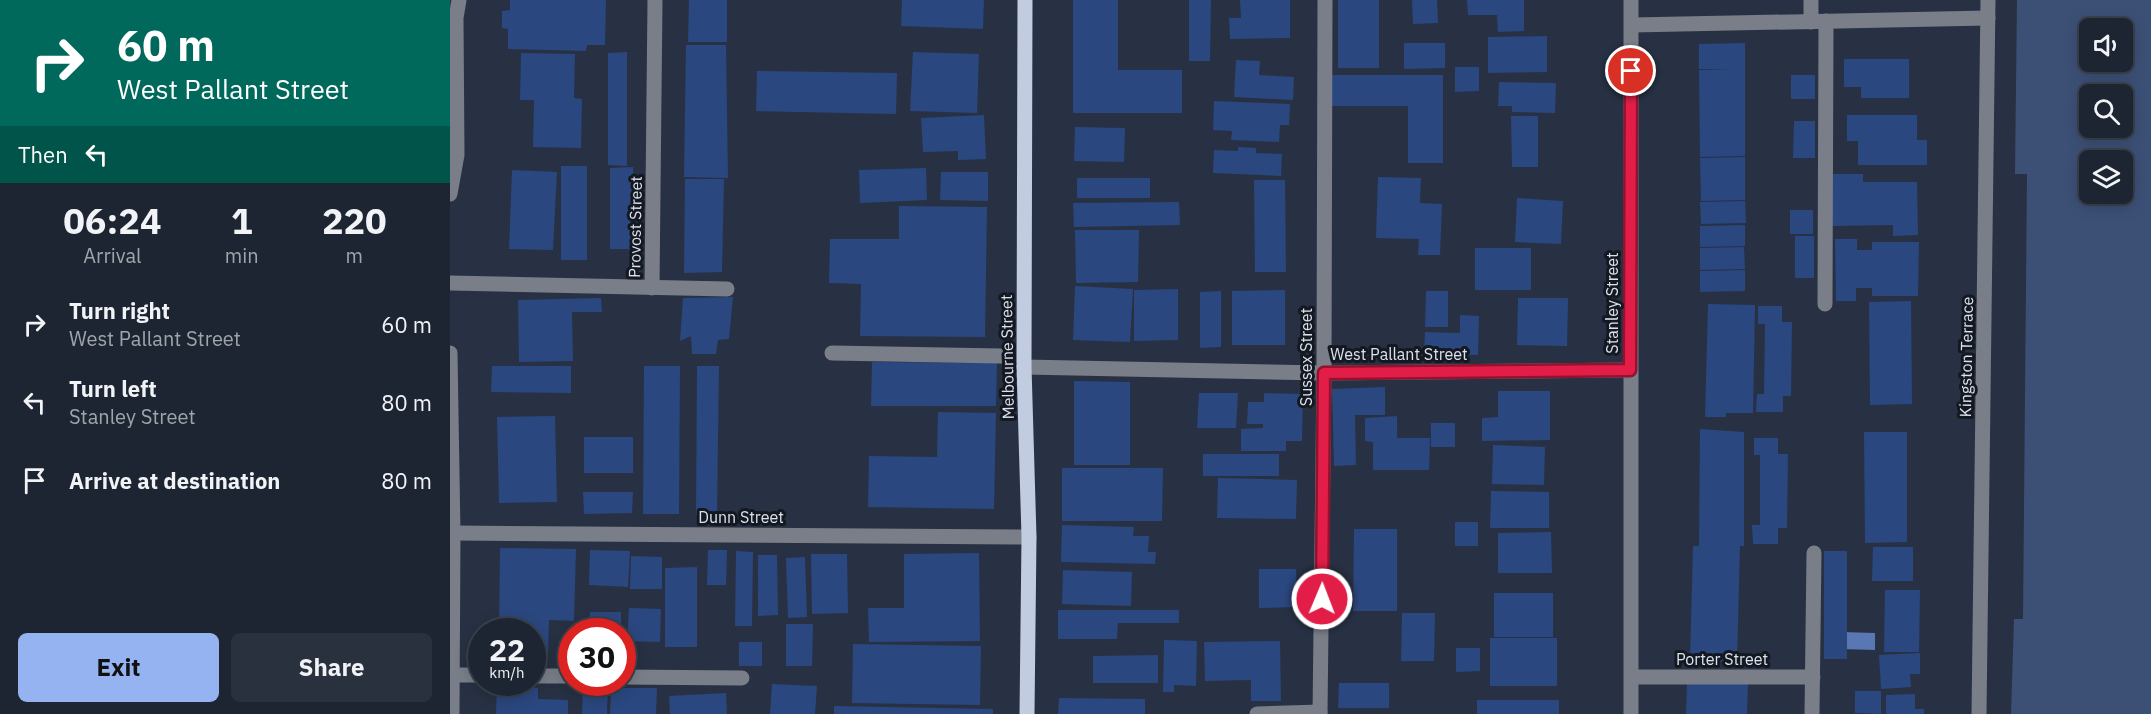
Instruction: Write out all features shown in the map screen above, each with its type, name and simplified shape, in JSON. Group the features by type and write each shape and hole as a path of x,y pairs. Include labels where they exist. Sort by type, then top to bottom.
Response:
{"main road":[{"name":"Melbourne Street","path":"1025,0 1024,367 1029,537 1027,714"}],"street":[{"path":"450,194 457,155 453,24 459,0"},
{"name":"Provost Street","path":"450,283 652,288 655,0"},
{"name":"Sussex Street","path":"1320,713 1325,0"},
{"name":"Stanley Street","path":"1631,0 1632,714"},
{"path":"1811,0 1819,21 1825,304"},
{"name":"Kingston Terrace","path":"1979,714 1988,0"},
{"path":"1632,25 1988,18"},
{"path":"652,288 727,289"},
{"path":"450,353 453,533 452,714"},
{"path":"832,353 1001,356"},
{"name":"West Pallant Street","path":"1024,367 1324,373 1630,370"},
{"name":"Dunn Street","path":"453,533 1029,537"},
{"path":"1812,714 1814,553"},
{"path":"452,675 468,675"},
{"path":"636,677 742,678"},
{"name":"Porter Street","path":"1632,677 1813,677"},
{"path":"1257,714 1320,713"}],"shaded area":[{"path":"2017,0 2151,0 2151,714 2011,714 2014,619 2023,619 2027,174 2015,174"},
{"path":"1842,632 1875,633 1875,650 1841,649"}],"building":[{"path":"510,0 606,0 605,45 587,45 586,51 508,49 508,29 502,28 502,11 510,10"},
{"path":"689,0 727,0 727,42 688,42"},
{"path":"902,0 984,0 983,29 901,26"},
{"path":"1073,0 1118,0 1118,70 1182,70 1182,113 1073,113"},
{"path":"1189,0 1211,0 1210,61 1189,61"},
{"path":"1240,0 1290,0 1290,38 1230,39 1229,18 1241,18"},
{"path":"1338,0 1379,0 1379,68 1338,68"},
{"path":"1412,0 1437,0 1438,23 1413,24"},
{"path":"1467,0 1524,0 1524,31 1498,32 1497,15 1468,15"},
{"path":"1547,36 1547,72 1488,73 1488,37"},
{"path":"1404,43 1445,43 1445,68 1404,69"},
{"path":"1745,43 1745,156 1700,157 1699,70 1733,69 1699,69 1699,44"},
{"path":"686,45 726,45 728,178 684,177"},
{"path":"627,52 627,166 608,165 608,53"},
{"path":"913,52 979,54 977,113 910,111"},
{"path":"521,53 575,54 574,98 582,99 581,148 533,147 534,100 520,100"},
{"path":"1844,59 1909,59 1909,98 1861,98 1861,87 1844,87"},
{"path":"1236,60 1260,61 1259,75 1294,77 1293,100 1234,97"},
{"path":"1455,67 1479,67 1479,91 1455,92"},
{"path":"757,71 897,73 896,114 756,111"},
{"path":"1330,75 1443,75 1443,163 1408,163 1408,106 1330,106"},
{"path":"1791,75 1815,75 1815,99 1791,99"},
{"path":"1499,82 1556,83 1555,113 1512,112 1512,106 1498,106"},
{"path":"1214,101 1290,104 1289,125 1280,125 1279,142 1231,140 1232,131 1213,130"},
{"path":"984,115 986,159 958,160 958,151 923,152 921,118"},
{"path":"1847,115 1917,115 1917,140 1927,140 1927,165 1858,165 1858,141 1847,141"},
{"path":"1511,116 1538,116 1538,167 1512,167"},
{"path":"1794,121 1815,121 1815,158 1793,158"},
{"path":"1075,127 1125,128 1124,162 1074,161"},
{"path":"1238,147 1256,148 1256,153 1282,154 1281,176 1213,173 1214,150 1238,151"},
{"path":"1745,157 1745,200 1701,201 1700,158"},
{"path":"561,166 587,166 587,260 561,260"},
{"path":"633,167 633,249 610,249 610,168"},
{"path":"926,168 927,200 860,203 859,170"},
{"path":"512,170 557,172 553,250 509,249"},
{"path":"941,172 988,172 988,201 940,200"},
{"path":"1831,174 1863,174 1863,182 1917,182 1918,235 1893,236 1893,225 1832,226"},
{"path":"1378,177 1421,178 1420,203 1442,204 1440,255 1418,255 1419,239 1376,238"},
{"path":"1077,178 1150,178 1150,198 1077,198"},
{"path":"685,179 724,179 722,272 684,273"},
{"path":"1254,180 1285,180 1286,272 1255,272"},
{"path":"1517,198 1563,201 1561,244 1515,242"},
{"path":"1745,201 1746,223 1701,224 1700,202"},
{"path":"1179,202 1180,225 1074,227 1073,203"},
{"path":"899,206 987,207 985,337 860,336 861,284 829,283 830,239 899,239"},
{"path":"1790,210 1813,210 1813,234 1790,234"},
{"path":"1745,225 1745,246 1700,247 1700,226"},
{"path":"1075,230 1139,230 1138,282 1076,283"},
{"path":"1795,236 1814,236 1814,278 1795,278"},
{"path":"1835,239 1857,239 1857,250 1872,250 1872,242 1919,242 1918,296 1872,296 1872,288 1856,288 1856,301 1836,301"},
{"path":"1744,247 1745,269 1700,270 1700,248"},
{"path":"1475,248 1531,248 1531,290 1475,290"},
{"path":"1745,270 1745,291 1700,292 1700,271"},
{"path":"1075,286 1133,289 1130,342 1073,340"},
{"path":"1178,289 1178,340 1134,341 1134,290"},
{"path":"1285,290 1285,345 1232,345 1232,291"},
{"path":"1221,291 1221,347 1200,348 1200,292"},
{"path":"1426,291 1448,291 1448,327 1425,327"},
{"path":"733,297 729,339 718,340 716,354 692,354 691,336 680,341 683,298"},
{"path":"601,298 602,312 572,312 573,361 519,362 518,300"},
{"path":"1518,298 1568,298 1567,346 1517,345"},
{"path":"1911,301 1912,404 1870,405 1869,302"},
{"path":"1708,304 1755,305 1753,413 1726,413 1726,417 1705,417"},
{"path":"1758,306 1782,306 1782,322 1792,322 1791,396 1783,396 1783,412 1756,412 1757,394 1764,394 1765,324 1758,324"},
{"path":"1460,315 1479,316 1478,355 1424,354 1425,332 1460,333"},
{"path":"872,362 997,363 996,406 871,406"},
{"path":"492,366 571,366 571,393 491,392"},
{"path":"644,366 680,366 679,514 643,514"},
{"path":"697,366 719,366 717,515 696,515"},
{"path":"1074,381 1130,382 1130,465 1074,465"},
{"path":"1385,387 1385,415 1355,415 1356,465 1334,466 1332,389"},
{"path":"1498,391 1550,391 1550,440 1482,441 1482,418 1498,417"},
{"path":"1199,393 1238,393 1236,428 1197,428"},
{"path":"1264,393 1303,394 1302,441 1286,441 1286,451 1241,451 1241,429 1263,428 1263,424 1247,424 1248,402 1264,402"},
{"path":"938,412 996,413 994,509 868,507 869,456 937,457"},
{"path":"555,416 557,502 499,503 497,417"},
{"path":"1397,416 1397,438 1430,438 1429,470 1373,470 1373,442 1365,441 1365,418"},
{"path":"1431,423 1455,423 1455,447 1431,447"},
{"path":"1700,429 1744,432 1744,546 1740,546 1737,662 1690,661 1693,546 1699,546"},
{"path":"1864,432 1907,432 1907,542 1865,543"},
{"path":"584,437 633,437 633,473 584,473"},
{"path":"1754,438 1778,438 1778,454 1788,454 1787,528 1778,528 1778,544 1753,544 1752,525 1760,525 1760,455 1754,455"},
{"path":"1493,445 1545,447 1544,485 1492,484"},
{"path":"1203,454 1279,454 1279,476 1203,476"},
{"path":"1062,468 1163,468 1162,521 1062,521"},
{"path":"1218,478 1297,480 1296,519 1217,518"},
{"path":"1491,491 1549,492 1549,528 1490,528"},
{"path":"583,492 633,492 632,513 584,514"},
{"path":"1455,522 1478,522 1478,546 1455,546"},
{"path":"1062,525 1134,527 1133,536 1149,536 1148,552 1156,552 1155,564 1061,562"},
{"path":"1354,529 1397,529 1397,611 1353,611"},
{"path":"1551,532 1552,573 1498,573 1498,533"},
{"path":"1873,547 1913,547 1913,581 1872,581"},
{"path":"500,548 576,549 574,618 549,620 548,656 546,656 546,618 499,618"},
{"path":"590,550 630,551 628,587 589,585"},
{"path":"708,550 727,550 726,585 707,585"},
{"path":"736,551 753,552 752,626 735,626"},
{"path":"1824,551 1847,551 1847,659 1824,659"},
{"path":"979,553 980,641 869,642 868,608 904,608 904,554"},
{"path":"811,554 847,554 848,613 812,614"},
{"path":"758,555 777,555 778,615 758,616"},
{"path":"631,556 662,557 662,589 630,589"},
{"path":"805,557 807,617 788,618 786,558"},
{"path":"697,567 697,647 665,647 665,568"},
{"path":"1259,569 1296,569 1297,607 1259,608"},
{"path":"1063,570 1132,572 1131,606 1062,604"},
{"path":"1885,590 1920,590 1919,652 1884,652"},
{"path":"1494,593 1553,593 1553,637 1494,637"},
{"path":"629,608 661,609 660,642 636,641 636,618 628,618"},
{"path":"1058,610 1179,610 1179,623 1118,623 1117,639 1058,639"},
{"path":"590,612 621,612 621,618 590,618"},
{"path":"1402,613 1435,613 1434,661 1401,661"},
{"path":"786,624 813,624 812,666 786,666"},
{"path":"1490,638 1557,638 1557,686 1490,686"},
{"path":"1164,640 1197,641 1196,686 1174,685 1174,692 1163,692"},
{"path":"1280,641 1281,701 1251,701 1251,680 1205,681 1204,642"},
{"path":"739,642 762,642 762,666 739,666"},
{"path":"853,644 981,646 980,705 852,703"},
{"path":"1456,648 1480,648 1480,671 1456,672"},
{"path":"1920,653 1920,674 1910,674 1911,687 1881,689 1879,655"},
{"path":"1158,655 1158,683 1093,683 1093,656"},
{"path":"1687,682 1748,683 1747,714 1686,714"},
{"path":"1339,683 1389,683 1389,708 1338,708"},
{"path":"772,684 817,686 815,714 770,714"},
{"path":"636,688 657,688 656,714 610,714 611,696 636,696"},
{"path":"1855,691 1881,691 1881,714 1855,713"},
{"path":"726,693 727,714 670,714 669,696"},
{"path":"1915,694 1915,709 1924,709 1924,714 1886,714 1886,695"},
{"path":"497,696 538,696 538,699 568,700 568,714 496,714"},
{"path":"583,696 608,696 607,714 582,714"},
{"path":"1059,698 1145,699 1145,714 1058,714"},
{"path":"1477,700 1559,700 1559,714 1477,714"},
{"path":"834,706 993,709 993,714 834,714"}],"route":[{"path":"1322,599 1324,373 1630,370 1631,71"}]}
